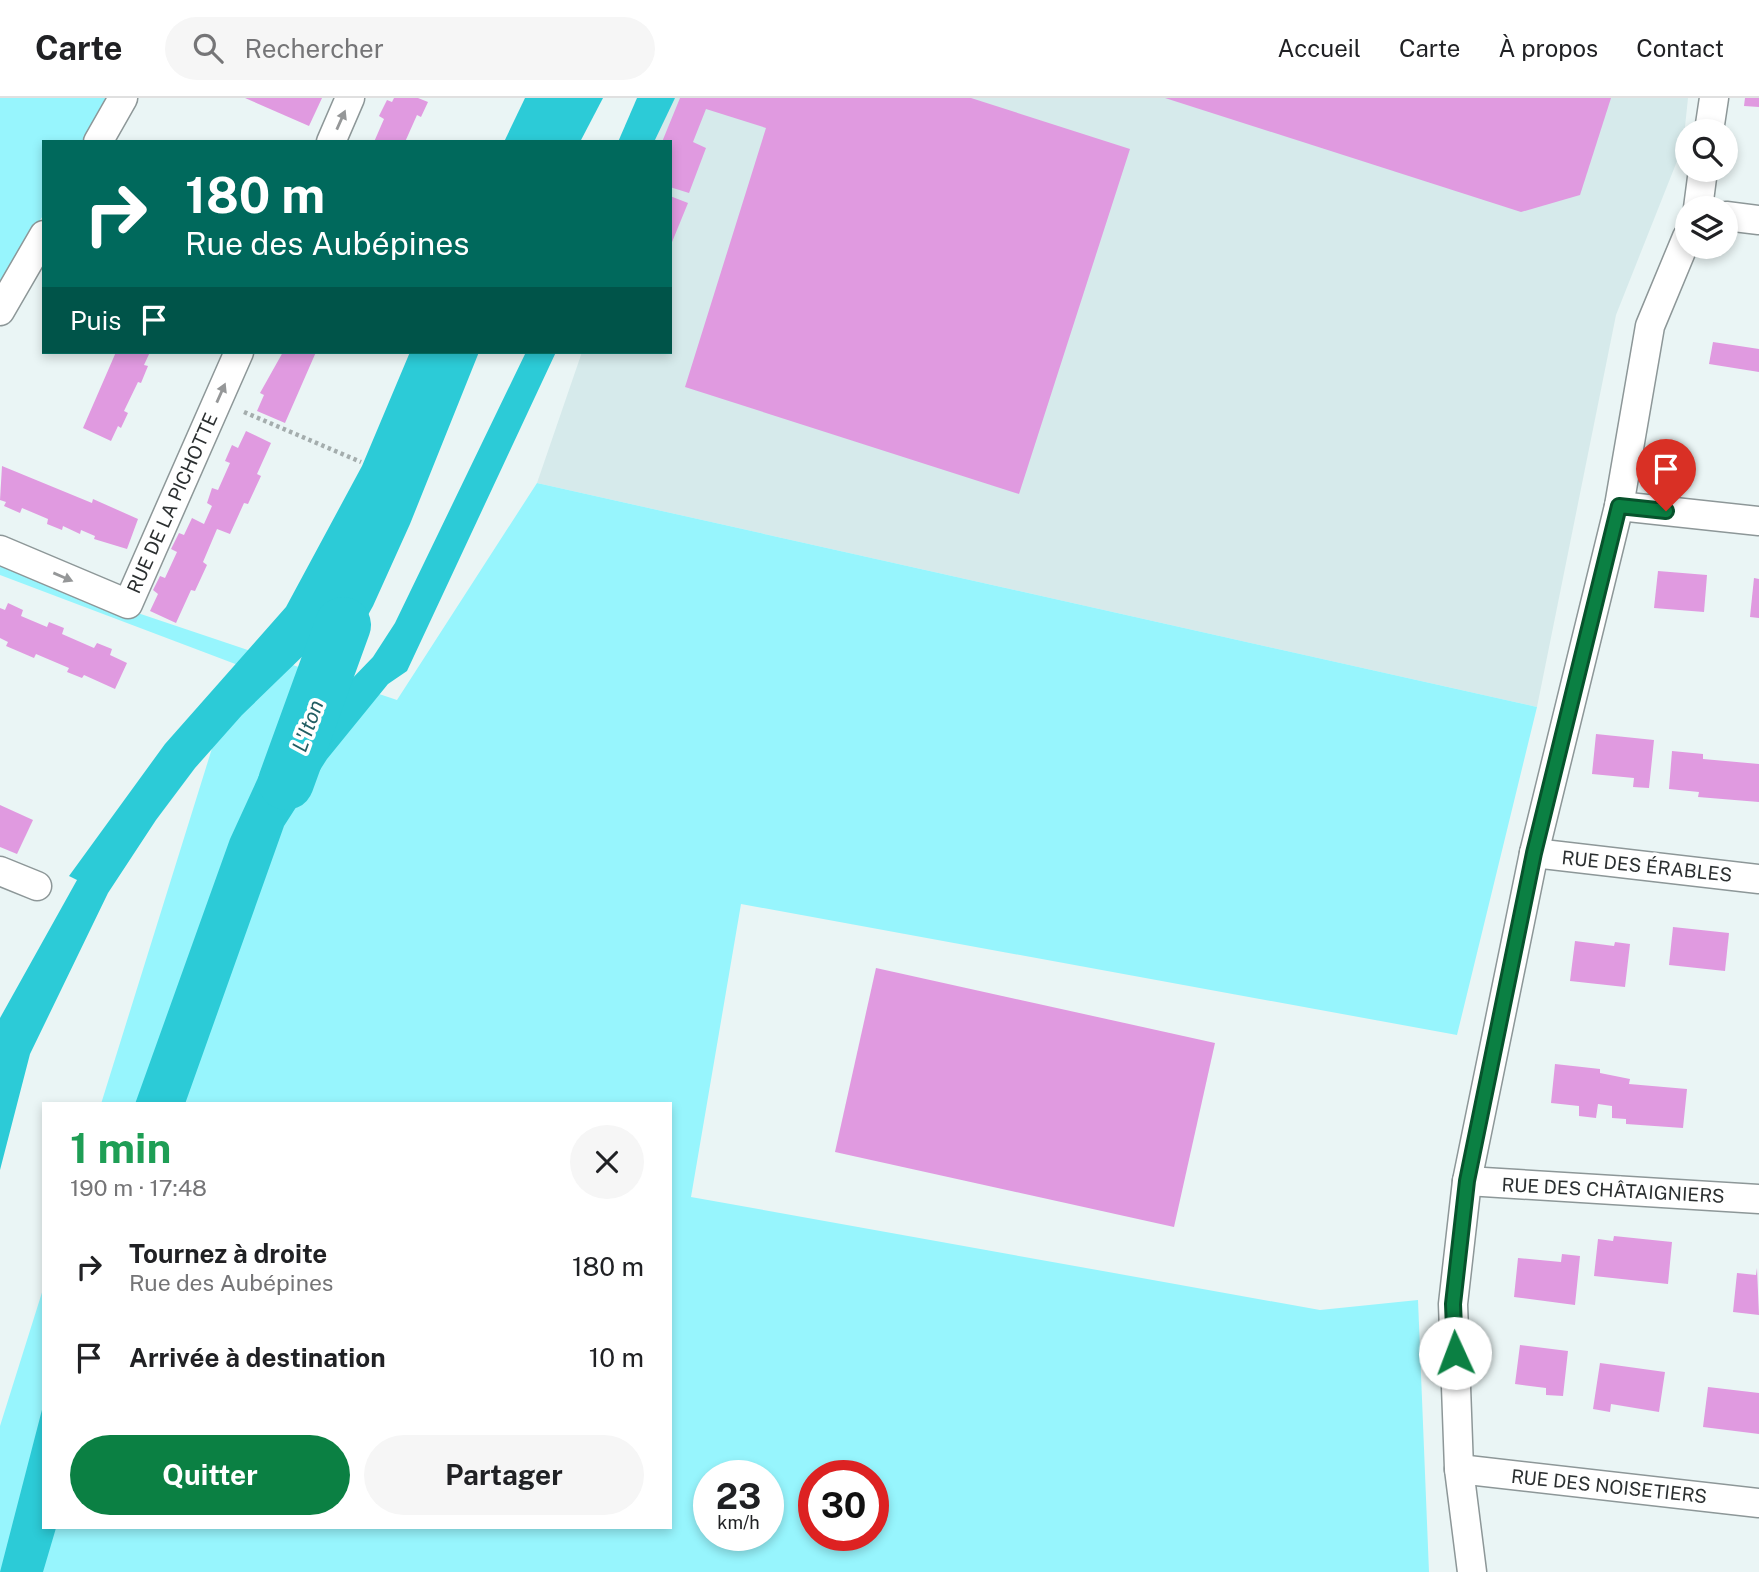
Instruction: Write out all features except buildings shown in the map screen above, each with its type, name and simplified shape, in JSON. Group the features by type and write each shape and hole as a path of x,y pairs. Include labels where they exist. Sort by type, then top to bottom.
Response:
{"street":[{"path":"99,140 123,98"},
{"path":"332,140 350,98"},
{"path":"1711,119 1714,98"},
{"path":"1738,217 1759,220"},
{"path":"0,311 42,238"},
{"path":"1472,1572 1459,1469 1453,1304 1467,1181 1534,853 1619,506 1650,326 1678,259"},
{"name":"RUE DE LA PICHOTTE","path":"0,550 128,604 238,354"},
{"path":"1619,506 1759,521"},
{"name":"RUE DES ÉRABLES","path":"1534,853 1759,879"},
{"path":"0,871 37,887"},
{"name":"RUE DES CHÂTAIGNIERS","path":"1467,1181 1759,1199"},
{"name":"RUE DES NOISETIERS","path":"1459,1469 1759,1503"}],"path":[{"path":"217,401 361,462"}],"shaded area":[{"path":"0,98 116,98 90,140 42,140 42,217 0,284"},
{"path":"669,98 1688,98 1686,119 1675,119 1675,166 1616,315 1537,707 537,483 581,354 672,354 672,140 655,140"},
{"path":"537,483 1537,707 1457,1035 741,904 691,1197 1320,1310 1418,1300 1429,1572 0,1572 0,1426 42,1292 42,1529 672,1529 672,1102 102,1102 238,665 0,575 0,556 105,602 397,700"}],"water":[{"path":"525,98 603,98 581,140 505,140"},
{"path":"637,98 675,98 655,140 619,140"},
{"path":"409,354 478,354 410,524 373,606 343,660 339,659 318,693 312,712 315,714 318,714 373,657 395,623 525,354 555,354 407,671 388,684 327,759 284,826 186,1102 136,1102 230,839 284,721 297,707 314,651 310,649 242,715 195,768 156,820 108,893 30,1054 0,1170 0,1018 77,880 69,876 165,744 286,607 362,466"},
{"path":"42,1410 42,1529 56,1529 43,1572 0,1572"}],"waterway":[{"name":"L'Iton","path":"286,782 343,625"}],"route":[{"path":"1455,1353 1453,1304 1467,1181 1534,853 1619,506 1666,511"}]}
